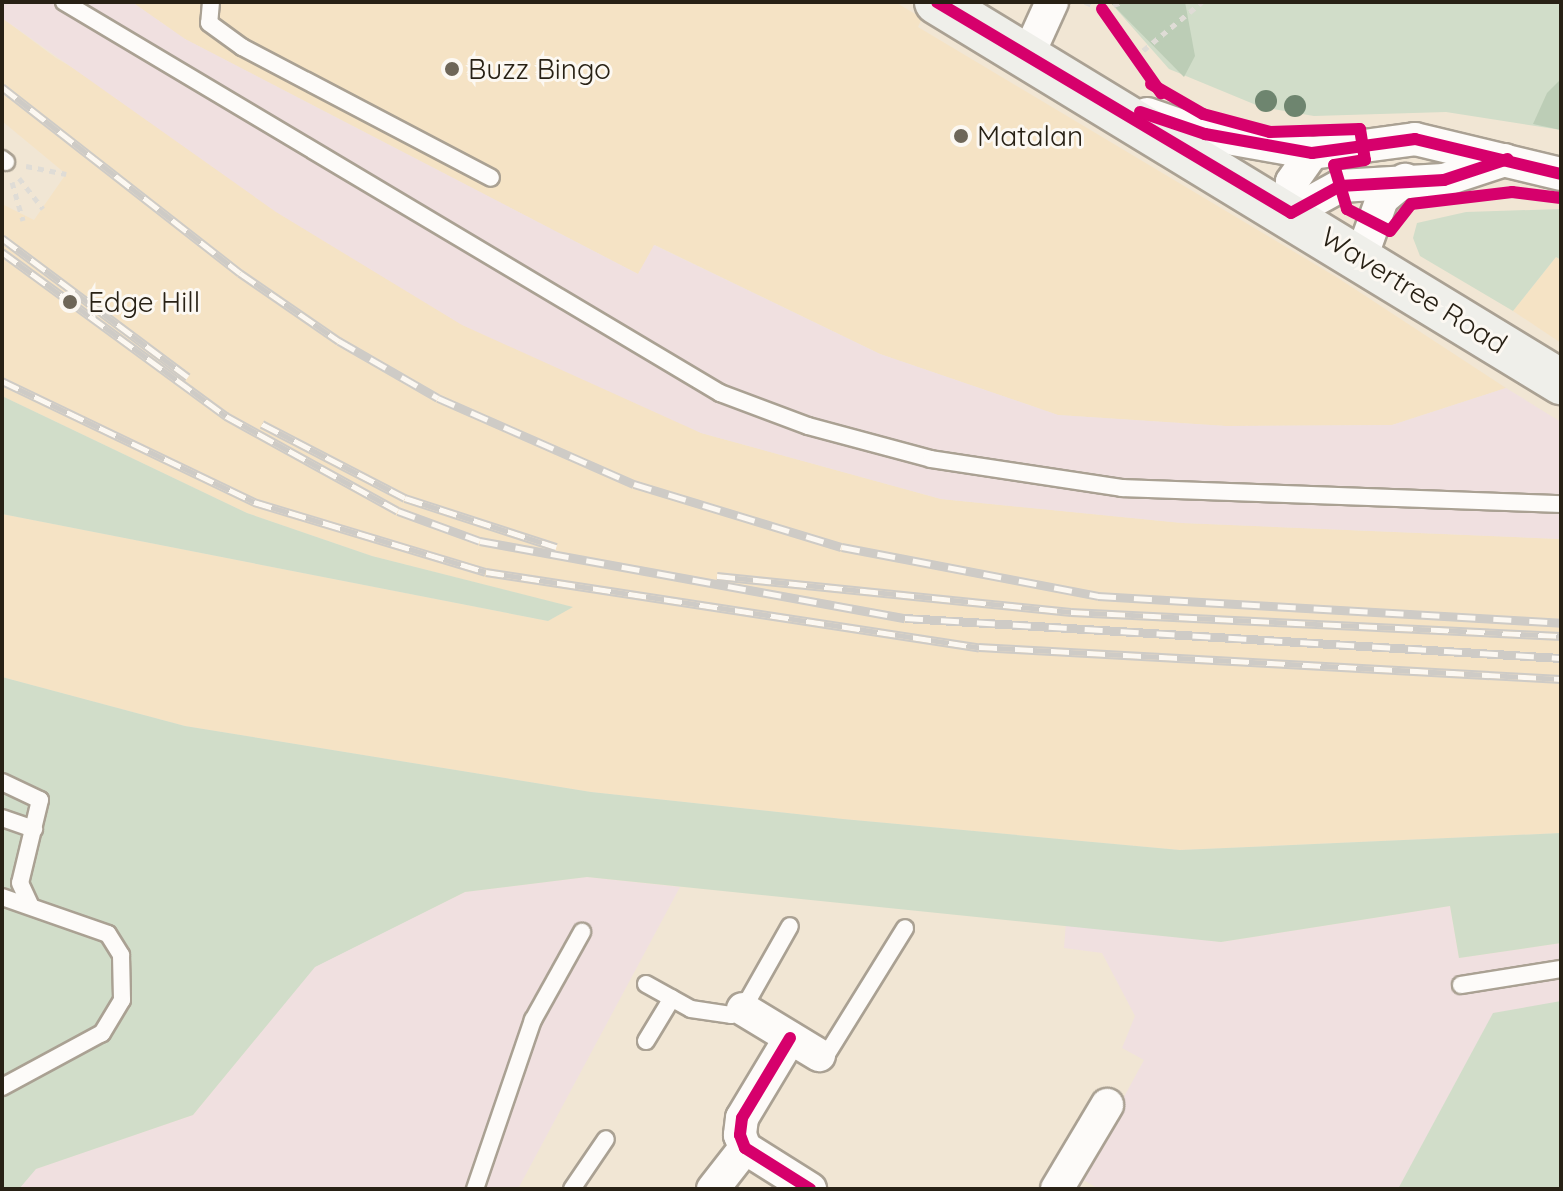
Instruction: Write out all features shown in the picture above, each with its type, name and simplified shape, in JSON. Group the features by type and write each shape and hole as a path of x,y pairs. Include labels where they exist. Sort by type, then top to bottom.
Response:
{"main road":[{"name":"Wavertree Road","path":"937,2 1362,255 1556,379"}],"street":[{"path":"1028,55 1052,2"},
{"path":"1106,101 1205,134 1312,153 1415,139 1561,174"},
{"path":"1291,213 1292,182 1312,153"},
{"path":"1291,213 1340,186 1444,180 1508,159"},
{"path":"1362,255 1382,199 1405,180"},
{"path":"743,1009 819,1055"},
{"path":"713,1189 745,1148 742,1118 790,1038"},
{"path":"1057,1189 1107,1105"},
{"path":"745,1148 810,1189"}],"lane":[{"path":"64,2 720,393 808,426 931,459 1122,488 1561,504"},
{"path":"211,2 209,23 242,47 491,178"},
{"path":"2,782 40,800 20,883 30,904"},
{"path":"2,818 34,829"},
{"path":"2,897 30,904 108,934 121,955 122,1000 102,1033 2,1087"},
{"path":"646,984 712,1014 743,1009 790,926"},
{"path":"819,1055 827,1054 905,928"},
{"path":"475,1189 533,1020 582,932"},
{"path":"1461,985 1561,969"},
{"path":"646,1041 672,998"},
{"path":"572,1189 606,1139"}],"path":[{"path":"1085,2 1102,9 1110,21"},
{"path":"1102,9 1122,2"},
{"path":"1134,58 1202,2"},
{"path":"1126,46 1143,71"},
{"path":"4,160 66,174"},
{"path":"4,160 43,209"},
{"path":"4,160 23,220"}],"shaded area":[{"path":"2,2 132,2 185,39 638,274 654,245 880,354 1058,415 1226,426 1392,425 1506,388 1561,422 1561,539 1182,523 941,499 701,433 462,325 276,212 2,18"},
{"path":"132,2 895,2 922,18 918,27 1338,278 1506,388 1392,425 1226,426 1058,415 880,354 655,245 638,274 185,39"},
{"path":"2,18 56,58 701,433 941,499 1182,523 1561,539 1561,833 1180,850 843,819 591,792 185,726 2,677 2,514 548,621 572,607 372,556 247,513 2,396 2,204 34,220 66,174 2,121"},
{"path":"1556,257 1561,260 1561,343 1513,311"},
{"path":"587,877 680,887 518,1189 19,1189 35,1169 193,1115 315,966 465,892"},
{"path":"1450,906 1459,958 1561,943 1561,1189 1099,1189 1080,1178 1144,1060 1122,1048 1135,1016 1102,953 1064,948 1066,922 1221,942"}],"green space":[{"path":"1110,2 1561,2 1561,130 1446,112 1314,116 1261,107 1169,69"},
{"path":"1110,2 1185,2 1195,56 1184,77"},
{"path":"1561,79 1561,130 1533,124 1547,93"},
{"path":"1561,209 1561,260 1556,257 1513,311 1420,256 1413,238 1417,223 1466,212"},
{"path":"2,396 247,513 372,556 573,607 548,621 2,514"},
{"path":"2,677 185,726 591,792 843,819 1180,850 1561,833 1561,943 1459,958 1450,906 1221,942 587,877 465,892 315,967 193,1115 36,1169 19,1189 2,1189"},
{"path":"1561,1001 1561,1189 1398,1189 1493,1013"}],"railway":[{"path":"2,87 240,273 339,341 438,398 634,484 842,547 1098,596 1561,623"},
{"path":"2,238 188,377"},
{"path":"2,252 226,416 398,511 480,541 905,618 1561,658"},
{"path":"2,381 254,502 486,572 979,647 1561,679"},
{"path":"262,424 405,498 556,547"},
{"path":"717,576 1071,612 1561,636"}],"cycle path":[{"path":"937,2 1291,213 1340,186 1444,180 1508,159"},
{"path":"1102,9 1161,93"},
{"path":"1151,84 1203,114 1270,132 1360,129 1365,160 1334,165 1347,209 1390,231 1411,204 1512,192 1561,198"},
{"path":"1140,112 1205,134 1312,153 1415,139 1561,174"},
{"path":"790,1038 742,1118 740,1135 745,1148 810,1189"}],"place":[{"name":"Buzz Bingo","path":"452,69"},
{"name":"Matalan","path":"961,136"},
{"name":"Edge Hill","path":"70,302"}]}
